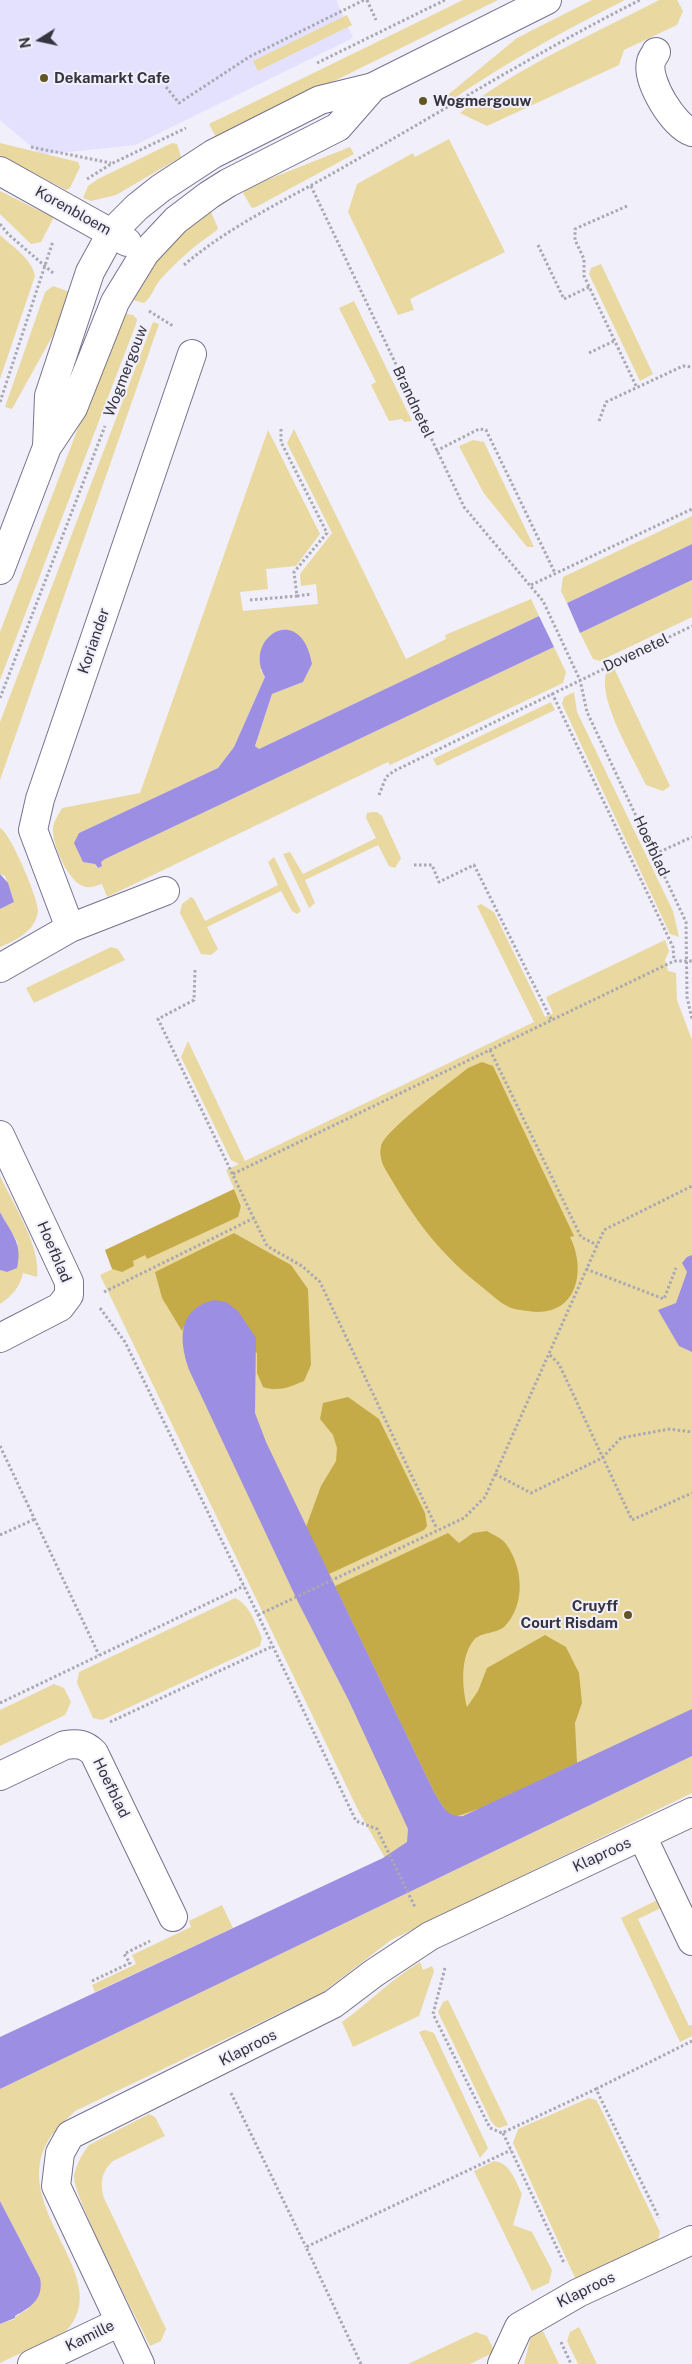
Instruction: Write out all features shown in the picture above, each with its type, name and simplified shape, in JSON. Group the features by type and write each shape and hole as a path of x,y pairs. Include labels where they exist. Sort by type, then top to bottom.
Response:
{"street":[{"path":"47,447 49,396 90,272 112,232 137,207 161,188 212,154 320,100 373,87 547,0"},
{"path":"656,52 650,62 652,77 672,118 683,129 692,132"},
{"path":"0,570 47,447 73,408 115,302 145,253 176,220 209,195 228,183 338,127 373,87"},
{"name":"Korenbloem","path":"0,171 112,232 145,253"},
{"name":"Koriander","path":"70,928 33,830 40,799 192,354"},
{"path":"0,968 70,928 165,891"},
{"name":"Hoefblad","path":"0,1135 69,1282 69,1295 60,1307 0,1338"},
{"name":"Hoefblad","path":"0,1776 65,1745 75,1743 86,1745 94,1752 173,1917"},
{"name":"Klaproos","path":"140,2364 56,2186 60,2153 70,2135 217,2064 333,2004 374,1973 430,1936 692,1812"},
{"name":"Klaproos","path":"642,1836 692,1941"},
{"name":"Klaproos","path":"502,2364 520,2326 578,2294 683,2244"},
{"name":"Kamille","path":"32,2364 120,2322"}],"path":[{"path":"166,87 178,103 249,57 365,0 376,20"},
{"path":"181,267 227,232 311,186 574,33 640,0"},
{"path":"25,145 111,164"},
{"name":"Brandnetel","path":"311,186 464,507 543,601 572,663"},
{"path":"626,206 576,229 576,240 584,259 584,276 637,388"},
{"path":"0,224 45,268"},
{"path":"0,402 53,240"},
{"path":"538,245 564,299 589,287"},
{"name":"Wogmergouw","path":"145,320 153,302"},
{"path":"590,353 614,341"},
{"path":"599,420 606,402 683,366 692,367"},
{"name":"Wogmergouw","path":"0,698 106,422"},
{"path":"280,428 281,442 326,533 294,572 297,596"},
{"path":"436,450 479,429 486,430 556,574"},
{"path":"531,585 692,509"},
{"path":"250,600 312,594"},
{"name":"Dovenetel","path":"580,680 692,626"},
{"name":"Hoefblad","path":"572,663 580,680 587,712 686,922 690,961 687,997 692,1018"},
{"path":"379,795 386,777 394,771 580,680"},
{"path":"552,693 673,947 674,961"},
{"path":"655,854 692,837"},
{"path":"414,865 432,865 439,882 474,865 551,1019"},
{"path":"234,1174 674,961 690,961"},
{"path":"195,970 194,1000 158,1019 267,1246 302,1266 320,1282 437,1529"},
{"path":"490,1050 580,1237 597,1245"},
{"path":"258,1615 437,1529 464,1518 485,1497 550,1355 604,1230 692,1186"},
{"path":"92,1297 254,1218"},
{"path":"586,1269 664,1299 676,1268"},
{"path":"69,1282 92,1297 125,1342 356,1821 377,1829 411,1898"},
{"path":"550,1355 559,1364 632,1520 692,1493"},
{"path":"495,1474 531,1493 602,1458 620,1438 669,1429 692,1432"},
{"path":"0,1446 99,1656"},
{"path":"0,1535 34,1518"},
{"path":"0,1704 244,1586"},
{"path":"86,1745 89,1732 273,1646"},
{"path":"92,1982 130,1963 124,1954 178,1928 173,1917"},
{"path":"430,1936 446,1965 433,2014 485,2121 490,2128 502,2133 511,2150 578,2294"},
{"path":"502,2133 692,2041"},
{"path":"217,2064 361,2364"},
{"path":"596,2088 683,2244"},
{"path":"306,2247 511,2150"}],"shaded area":[{"path":"0,0 336,0 353,38 135,145 41,155 0,120"},
{"path":"463,0 498,0 217,139 209,124"},
{"path":"592,0 625,0 489,75 446,104 444,98 517,38"},
{"path":"659,0 677,0 683,11 677,25 624,50 619,65 487,126 460,113 505,81 531,66"},
{"path":"347,15 352,25 258,71 253,61"},
{"path":"449,139 505,252 410,299 414,310 398,315 348,212 357,184 413,153 415,157"},
{"path":"0,143 78,162 80,167 70,188 66,190 0,155"},
{"path":"172,143 177,144 181,157 116,195 91,201 83,198 88,186 98,179"},
{"path":"350,147 354,154 256,207 252,208 243,193 249,187"},
{"path":"0,191 52,217 53,219 41,242 31,244 0,214"},
{"path":"210,210 218,228 216,231 173,266 160,280 144,303 133,300 131,297 171,241"},
{"path":"0,235 26,258 35,276 0,379"},
{"path":"601,264 653,374 640,381 589,274 591,268"},
{"path":"53,286 70,292 58,326 12,409 5,407 45,292"},
{"path":"354,301 412,421 404,422 402,419 389,421 371,385 376,382 339,308"},
{"path":"122,313 133,315 137,319 136,324 0,680 0,632"},
{"path":"153,322 159,324 0,780 0,722"},
{"path":"294,429 406,659 446,639 445,635 531,599 539,616 259,749 255,746 272,694 303,682 312,664 260,669 265,677 234,747 218,768 79,833 97,868 100,862 105,859 554,647 566,672 563,683 390,765 388,762 107,897 102,884 85,887 77,883 67,870 53,836 56,818 62,808 140,793 268,430 320,534 296,566 266,569 268,589 240,592 243,611 318,604 316,584 301,586 300,574 332,533 287,443"},
{"path":"473,440 484,442 534,547 527,547 483,492 459,446"},
{"path":"692,516 692,544 567,603 561,591 563,577"},
{"path":"692,544 692,580 580,633 567,603"},
{"path":"692,580 692,617 600,661 593,659 580,633"},
{"path":"539,616 554,647 105,859 101,862 102,866 98,868 95,864 83,862 74,843 79,833 218,768 234,747 265,677 260,663 261,650 267,639 276,632 286,630 297,634 306,645 312,664 303,682 272,694 255,746 259,749"},
{"path":"614,668 670,786 663,791 646,785 618,729 607,698 605,685 606,673"},
{"path":"574,692 577,712 673,911 679,937 670,934 562,704 564,697"},
{"path":"551,702 555,710 437,766 433,759"},
{"path":"377,812 382,816 401,858 395,868 389,866 378,845 305,880 315,903 309,908 283,854 290,852 303,874 376,838 366,818 367,813"},
{"path":"0,828 5,832 23,867 34,894 38,911 29,930 0,947 0,909 14,902 5,876 0,874"},
{"path":"274,857 301,911 297,914 292,911 281,891 207,927 218,949 211,955 201,954 180,913 182,904 191,897 194,899 205,921 278,885 268,862"},
{"path":"0,874 8,883 14,902 0,909"},
{"path":"481,904 494,912 545,1017 553,1013 546,997 665,940 669,951 665,960 668,971 676,973 677,1000 692,1040 692,1710 385,1858 358,1810 100,1275 242,1207 226,1170 239,1164 231,1160 181,1057 188,1041 245,1161 534,1022 477,906"},
{"path":"111,947 118,949 125,960 34,1003 26,988"},
{"path":"482,1062 493,1066 574,1236 570,1237 578,1265 577,1278 573,1290 567,1301 557,1308 544,1312 511,1308 468,1276 433,1240 413,1214 382,1162 381,1146 394,1129 468,1068"},
{"path":"0,1176 25,1225 35,1252 37,1277 23,1273 15,1291 0,1304 0,1270 7,1272 18,1243 0,1212"},
{"path":"234,1189 241,1206 238,1217 147,1259 145,1255 133,1261 134,1266 122,1272 112,1269 105,1250"},
{"path":"0,1212 15,1238 18,1252 17,1268 7,1272 0,1270"},
{"path":"234,1233 291,1265 308,1289 311,1365 304,1381 279,1389 263,1387 257,1373 257,1353 189,1316 182,1331 162,1298 155,1272"},
{"path":"692,1255 692,1352 679,1346 658,1310 676,1303 687,1272 682,1263 687,1257"},
{"path":"214,1300 226,1302 238,1311 256,1338 255,1413 266,1442 434,1792 448,1812 452,1815 463,1816 692,1709 692,1756 0,2089 0,2037 383,1858 407,1842 408,1829 349,1701 299,1604 186,1361 183,1339 187,1319 202,1304"},
{"path":"348,1397 379,1419 425,1513 427,1526 424,1530 329,1574 306,1527 321,1486 336,1461 337,1448 333,1435 320,1419 323,1403"},
{"path":"487,1531 500,1538 512,1553 519,1574 519,1596 512,1617 505,1626 502,1629 477,1637 469,1647 463,1672 467,1707 478,1691 487,1668 545,1635 566,1647 579,1673 582,1703 575,1723 577,1763 484,1807 455,1817 447,1813 434,1792 335,1586 448,1533 459,1543 473,1533"},
{"path":"235,1598 245,1605 252,1615 262,1638 260,1646 102,1720 93,1718 77,1683 79,1672"},
{"path":"54,1684 64,1688 71,1702 65,1715 0,1746 0,1710"},
{"path":"692,1756 692,1793 391,1940 322,1993 75,2111 49,2139 40,2165 41,2191 49,2217 72,2266 79,2289 78,2311 65,2332 0,2363 0,2324 15,2319 15,2317 28,2309 40,2278 0,2201 0,2089"},
{"path":"659,1899 661,1908 638,1919 689,2026 692,2025 692,2036 680,2042 621,1918"},
{"path":"222,1905 233,1928 95,1992 92,1985 136,1964 132,1955 191,1927 189,1921"},
{"path":"420,1962 423,1970 432,1966 434,1971 419,2016 353,2047 342,2022 399,1976"},
{"path":"448,2000 508,2125 499,2128 491,2121 438,2012 443,2002"},
{"path":"425,2030 434,2033 488,2148 480,2158 419,2032"},
{"path":"589,2098 596,2100 599,2105 660,2232 657,2244 577,2282 513,2143 518,2129"},
{"path":"149,2114 155,2117 165,2136 113,2161 106,2169 102,2178 102,2187 104,2198 166,2329 161,2341 150,2346 83,2207 74,2176 76,2168 89,2145"},
{"path":"494,2161 500,2162 508,2169 522,2194 513,2225 532,2232 552,2270 549,2283 532,2291 474,2171"},
{"path":"0,2201 40,2278 41,2285 38,2297 31,2306 15,2316 15,2318 0,2324"},
{"path":"579,2327 597,2364 578,2364 567,2341 570,2332"},
{"path":"543,2331 559,2364 524,2364 531,2336"},
{"path":"476,2332 487,2336 495,2352 470,2364 408,2364"}],"place":[{"name":"Dekamarkt Cafe","path":"44,78"},
{"name":"Wogmergouw","path":"423,101"},
{"name":"Cruyff Court Risdam","path":"628,1615"}]}
